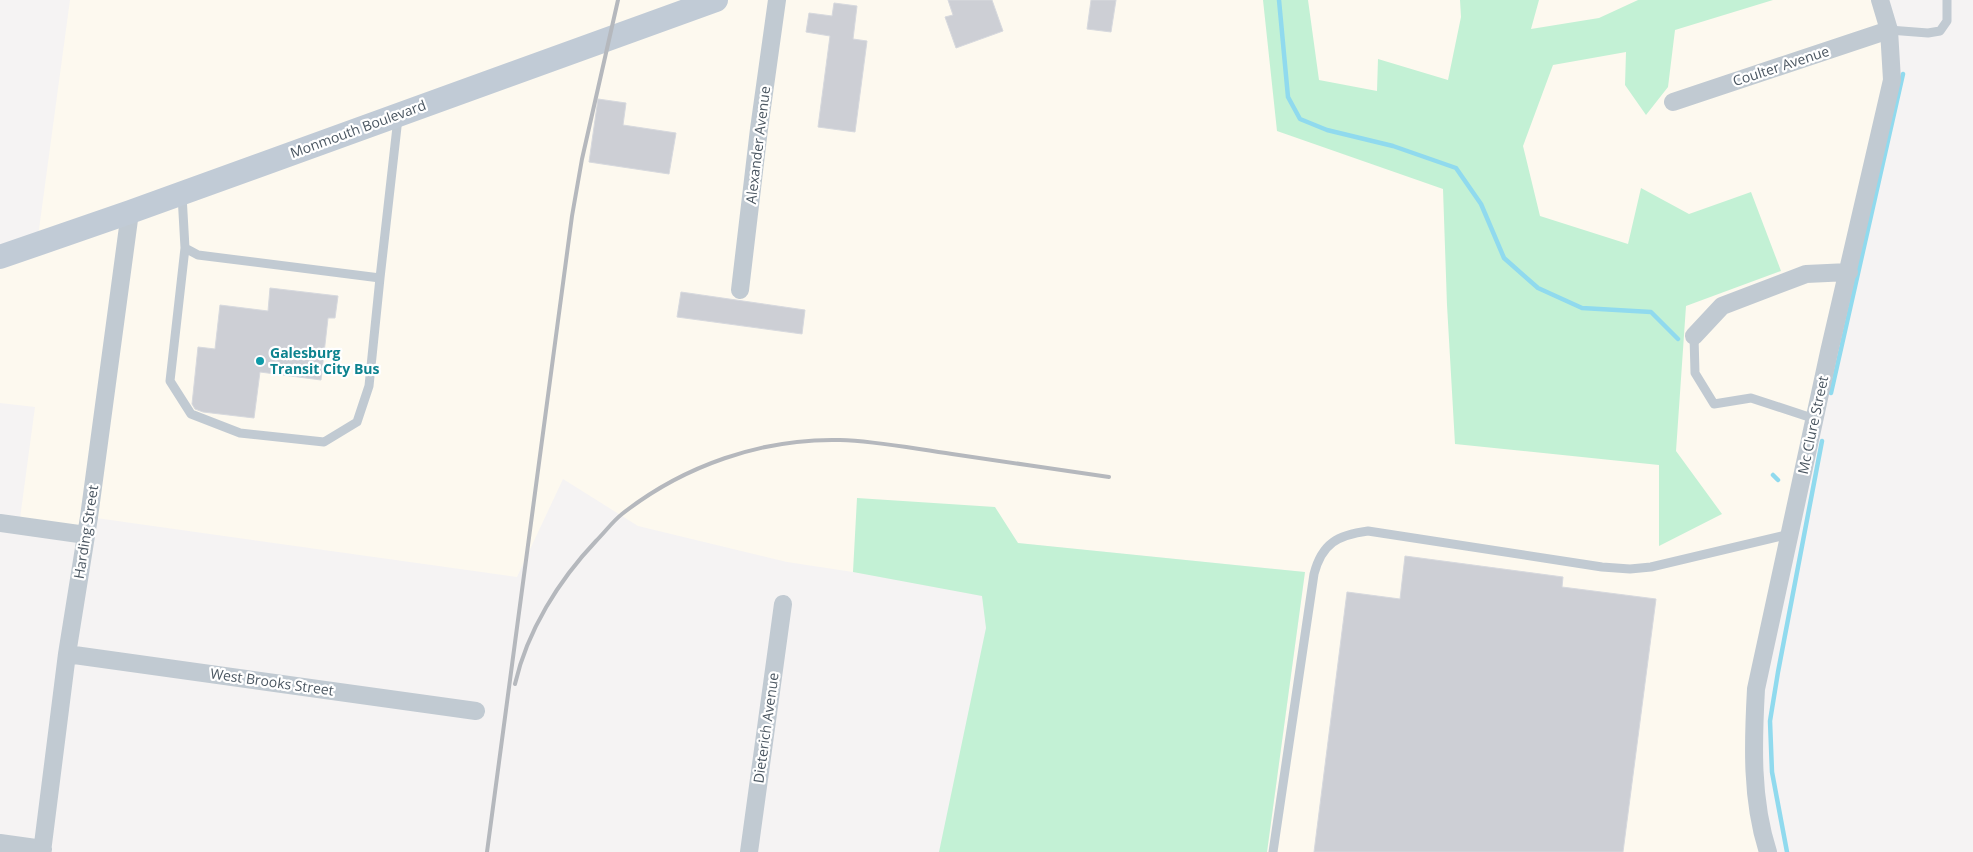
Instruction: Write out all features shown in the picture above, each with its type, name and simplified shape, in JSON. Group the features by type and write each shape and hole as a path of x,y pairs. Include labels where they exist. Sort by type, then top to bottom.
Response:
{"street":[{"name":"Monmouth Boulevard","path":"0,257 130,212 716,0"},
{"name":"Alexander Avenue","path":"740,290 759,129 777,0"},
{"name":"Mc Clure Street","path":"1768,852 1762,832 1755,782 1753,737 1756,689 1892,80 1889,30 1880,0"},
{"name":"Coulter Avenue","path":"1673,102 1889,30"},
{"name":"Harding Street","path":"42,851 67,654 86,535 130,212"},
{"path":"1694,336 1722,306 1806,274 1849,272"},
{"path":"0,523 86,535"},
{"name":"Dieterich Avenue","path":"749,852 783,604"},
{"name":"West Brooks Street","path":"67,654 476,711"},
{"path":"0,843 42,851"}],"lane":[{"path":"1889,30 1928,33 1940,31 1947,22 1947,0"},
{"path":"182,193 185,248 170,381 191,414 240,434 324,442 357,422 369,386 398,114"},
{"path":"185,248 198,255 380,278"},
{"path":"1694,336 1695,373 1714,404 1751,398 1815,419"},
{"path":"1273,852 1314,574 1317,562 1323,551 1333,542 1347,534 1368,531 1602,567 1630,568 1652,567 1790,534"}],"shaded area":[{"path":"70,0 1880,0 1892,80 1756,689 1768,852 1267,852 1305,572 1017,543 853,572 787,562 638,526 563,479 517,577 89,517 86,535 19,526 35,407 0,403 0,257 37,244"}],"green space":[{"path":"1263,0 1308,0 1319,80 1377,91 1378,59 1448,80 1461,17 1460,0 1539,0 1531,29 1599,18 1638,0 1773,0 1675,30 1668,87 1646,115 1625,85 1626,52 1553,65 1523,146 1540,216 1628,244 1641,188 1689,214 1751,192 1781,271 1686,306 1676,451 1722,514 1659,546 1659,465 1455,444 1443,189 1277,131"},
{"path":"857,498 995,507 1018,543 1305,572 1267,852 939,852 986,628 982,596 853,572"}],"building":[{"path":"948,0 992,0 1003,31 956,48 945,17 953,15"},
{"path":"1091,0 1116,0 1111,32 1087,29"},
{"path":"834,3 857,6 853,39 867,41 855,132 818,127 830,36 806,32 809,13 832,16"},
{"path":"598,99 626,103 623,125 676,133 669,174 589,162"},
{"name":"Galesburg Transit City Bus","path":"270,288 338,296 335,318 328,318 321,380 260,372 254,418 203,412 195,409 192,404 198,347 215,349 220,305 268,311"},
{"path":"681,292 805,310 802,334 677,317"},
{"path":"1405,556 1563,577 1562,587 1656,599 1623,852 1314,852 1347,592 1400,599"}],"waterway":[{"path":"1279,0 1288,97 1300,119 1327,130 1393,146 1456,168 1481,204 1504,258 1538,288 1582,308 1651,312 1678,339"},
{"path":"1831,393 1903,74"},
{"path":"1787,852 1772,772 1770,721 1822,441"},
{"path":"1773,475 1778,480"}],"railway":[{"path":"487,852 572,216 582,159 618,0"},
{"path":"515,684 520,664 546,607 569,572 612,523 646,497 671,482 725,458 782,444 840,440 882,444 1109,477"}],"place":[{"name":"Galesburg Transit City Bus","path":"260,361"}]}
